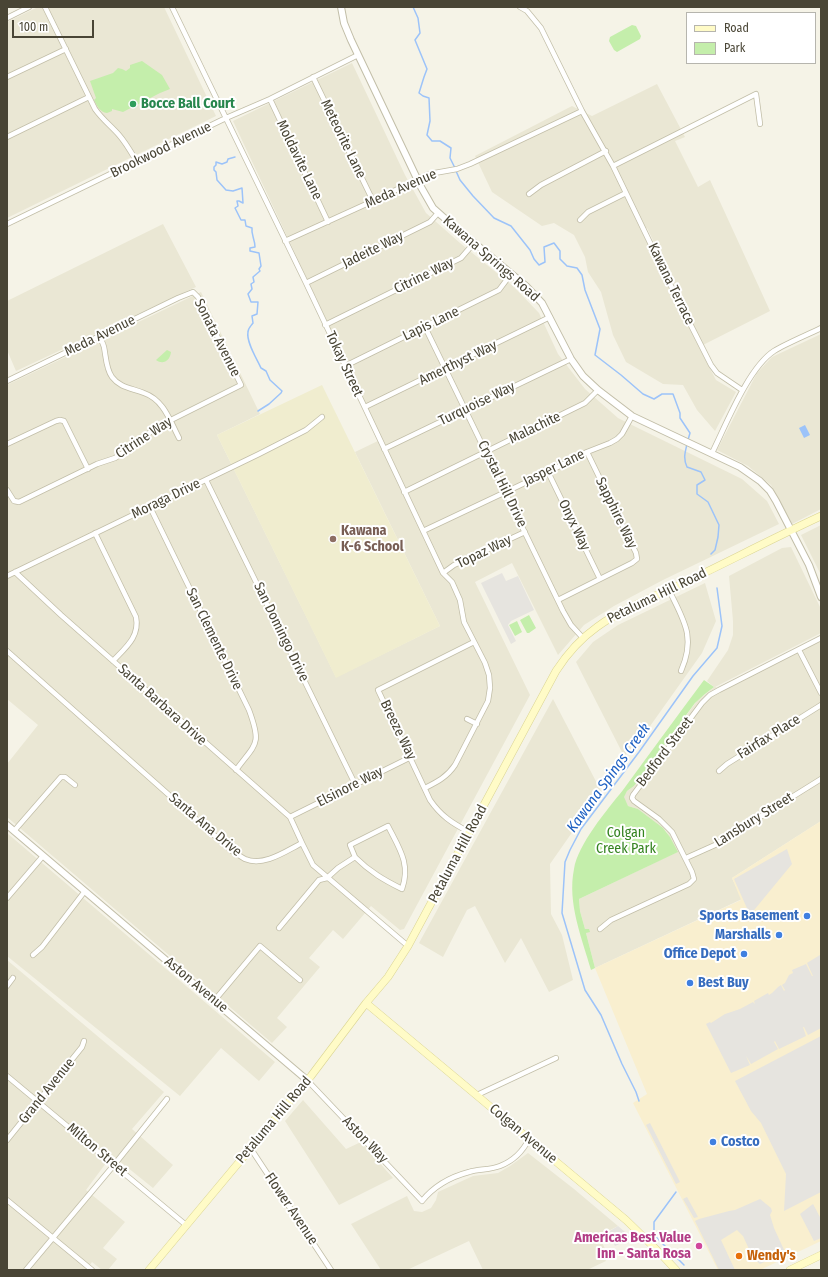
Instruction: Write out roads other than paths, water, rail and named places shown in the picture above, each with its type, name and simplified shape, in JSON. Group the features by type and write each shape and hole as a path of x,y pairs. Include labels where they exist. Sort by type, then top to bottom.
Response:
{"main road":[{"name":"Petaluma Hill Road","path":"149,1270 307,1080 366,1003 388,977 408,946 563,660 583,638 596,627 613,617 821,516"},
{"name":"Colgan Avenue","path":"366,1003 626,1220 662,1254 676,1270"},
{"path":"790,1270 821,1255"}],"street":[{"path":"7,18 29,7"},
{"path":"46,7 95,109 102,119 119,134 137,162"},
{"name":"Tokay Street","path":"172,7 326,324 423,531 444,573 452,582 457,591 464,622 485,662 489,675 490,688 488,701 450,772 443,778 425,788"},
{"name":"Kawana Springs Road","path":"341,7 344,23 358,54 427,199 438,213 526,286 542,303 571,359 584,376 598,390 632,416 740,467 760,481 770,491 808,565 821,597"},
{"name":"Kawana Terrace","path":"520,7 527,11 541,28 582,111 606,151 711,366 717,373 742,390"},
{"path":"7,77 66,50"},
{"name":"Brookwood Avenue","path":"7,224 226,118 270,99 358,54"},
{"name":"Meteorite Lane","path":"314,77 373,201"},
{"path":"613,166 756,94 760,124"},
{"path":"7,137 89,97"},
{"name":"Moldavite Lane","path":"270,99 328,222"},
{"name":"Meda Avenue","path":"285,241 373,201 417,179 429,174 464,166 582,111"},
{"path":"529,194 541,184 606,151"},
{"path":"580,220 588,212 626,193"},
{"name":"Jadeite Way","path":"306,283 430,222 438,213"},
{"name":"Citrine Way","path":"326,324 461,258 474,243"},
{"name":"Lapis Lane","path":"345,366 499,290 512,274"},
{"name":"Meda Avenue","path":"7,381 193,292"},
{"name":"Sonata Avenue","path":"193,292 198,296 241,385"},
{"name":"Amerthyst Way","path":"365,408 550,317"},
{"name":"Crystal Hill Drive","path":"425,327 570,625 583,638"},
{"path":"712,453 742,390 759,364 774,351 821,328"},
{"path":"99,336 104,346 111,377 126,388 145,393 159,402 179,438"},
{"name":"Turquoise Way","path":"384,448 571,359"},
{"name":"Citrine Way","path":"7,490 14,501 19,502 97,464 116,458 134,446 152,430 241,385"},
{"name":"Malachite","path":"404,492 585,403 598,390"},
{"name":"Jasper Lane","path":"423,531 587,452 610,443 622,434 632,416"},
{"name":"Moraga Drive","path":"7,576 297,435 322,417"},
{"path":"7,444 56,421 64,421 88,469"},
{"name":"Sapphire Way","path":"558,600 637,560 637,556 587,452"},
{"name":"Onyx Way","path":"548,472 600,579"},
{"name":"San Domingo Drive","path":"206,480 355,784"},
{"name":"San Clemente Drive","path":"150,507 246,703 254,723 257,736 254,747 236,770"},
{"name":"Topaz Way","path":"444,573 454,565 524,532"},
{"path":"95,533 136,617 138,625 137,632 132,640 113,661"},
{"name":"Santa Barbara Drive","path":"15,572 113,661 290,817 302,843"},
{"path":"669,590 684,621 688,638 688,650 681,671"},
{"name":"Bedford Street","path":"600,929 612,920 689,884 694,879 686,858 672,832 666,825 632,798 702,703 710,695 821,638"},
{"name":"Breeze Way","path":"469,832 446,819 430,800 378,690 474,642"},
{"path":"799,650 821,694"},
{"name":"Santa Ana Drive","path":"7,651 232,850 246,860 258,862 271,858 302,843"},
{"name":"Fairfax Place","path":"719,771 727,764 821,705"},
{"path":"467,719 477,724"},
{"name":"Elsinore Way","path":"290,817 411,757"},
{"path":"14,831 61,777 65,777 75,785"},
{"name":"Lansbury Street","path":"686,858 715,845 821,779"},
{"name":"Aston Avenue","path":"7,825 307,1080"},
{"path":"388,826 402,854 406,867 402,889 379,877 355,857 350,845 388,826"},
{"path":"302,843 313,865 408,946"},
{"path":"7,898 42,856"},
{"path":"279,928 319,880 327,878 338,868 355,857"},
{"path":"33,955 42,947 85,891"},
{"path":"214,1000 260,946 300,980"},
{"path":"7,986 13,978"},
{"name":"Grand Avenue","path":"7,1140 82,1047 84,1041"},
{"path":"477,1095 556,1058"},
{"name":"Milton Street","path":"7,1076 186,1225"},
{"name":"Aston Way","path":"307,1080 422,1201 430,1191 453,1178 469,1172 500,1166 524,1148 529,1139"},
{"path":"26,1270 167,1099"},
{"name":"Flower Avenue","path":"250,1149 331,1270"},
{"path":"7,1200 92,1270"}],"water":[{"path":"805,425 810,435 804,438 799,428"}],"waterway":[{"name":"Kawana Spings Creek","path":"413,7 418,18 420,33 415,40 427,69 419,93 429,98 430,121 427,135 432,141 440,141 451,148 450,158 455,168"},
{"path":"235,157 228,159 227,162 222,164 216,162 214,170 216,172 217,180 226,190 233,191 242,188 243,203 237,201 238,206 235,208 241,220 245,220 246,226 252,228 255,247 250,248 250,251 259,253 261,266 259,269 260,271 253,277 254,282 251,284 252,289 248,294 251,302 258,302 257,314 252,316 253,323 249,328 248,336 252,350 261,368 266,371 270,380 282,391 269,404 258,411"},
{"name":"Kawana Spings Creek","path":"456,171 460,180 494,218 511,226 530,250 534,259 539,265 545,262 544,247 554,243 560,251 560,259 567,266 577,268 582,275 585,290 600,329 595,355 643,394 654,399 662,394 673,394 680,413 680,418 690,433 688,440"},
{"name":"Kawana Spings Creek","path":"687,444 685,453 687,467 701,472 705,480 697,485 697,494 708,502 719,525 715,550 711,554"},
{"name":"Kawana Spings Creek","path":"639,1101 601,1015 585,990 562,913 565,862 581,829 639,752 693,676 717,648 722,626 717,588"},
{"name":"Kawana Spings Creek","path":"676,1192 654,1222 654,1230 656,1237 684,1265"}],"place":[{"name":"Bocce Ball Court","path":"133,104"},
{"name":"Kawana K-6 School","path":"333,539"},
{"name":"Sports Basement","path":"807,916"},
{"name":"Marshalls","path":"779,935"},
{"name":"Office Depot","path":"744,954"},
{"name":"Best Buy","path":"690,983"},
{"name":"Costco","path":"713,1142"},
{"name":"Americas Best Value Inn - Santa Rosa","path":"699,1246"},
{"name":"Wendy's","path":"739,1256"}],"park label":[{"name":"Colgan Creek Park","path":"626,842"}]}
